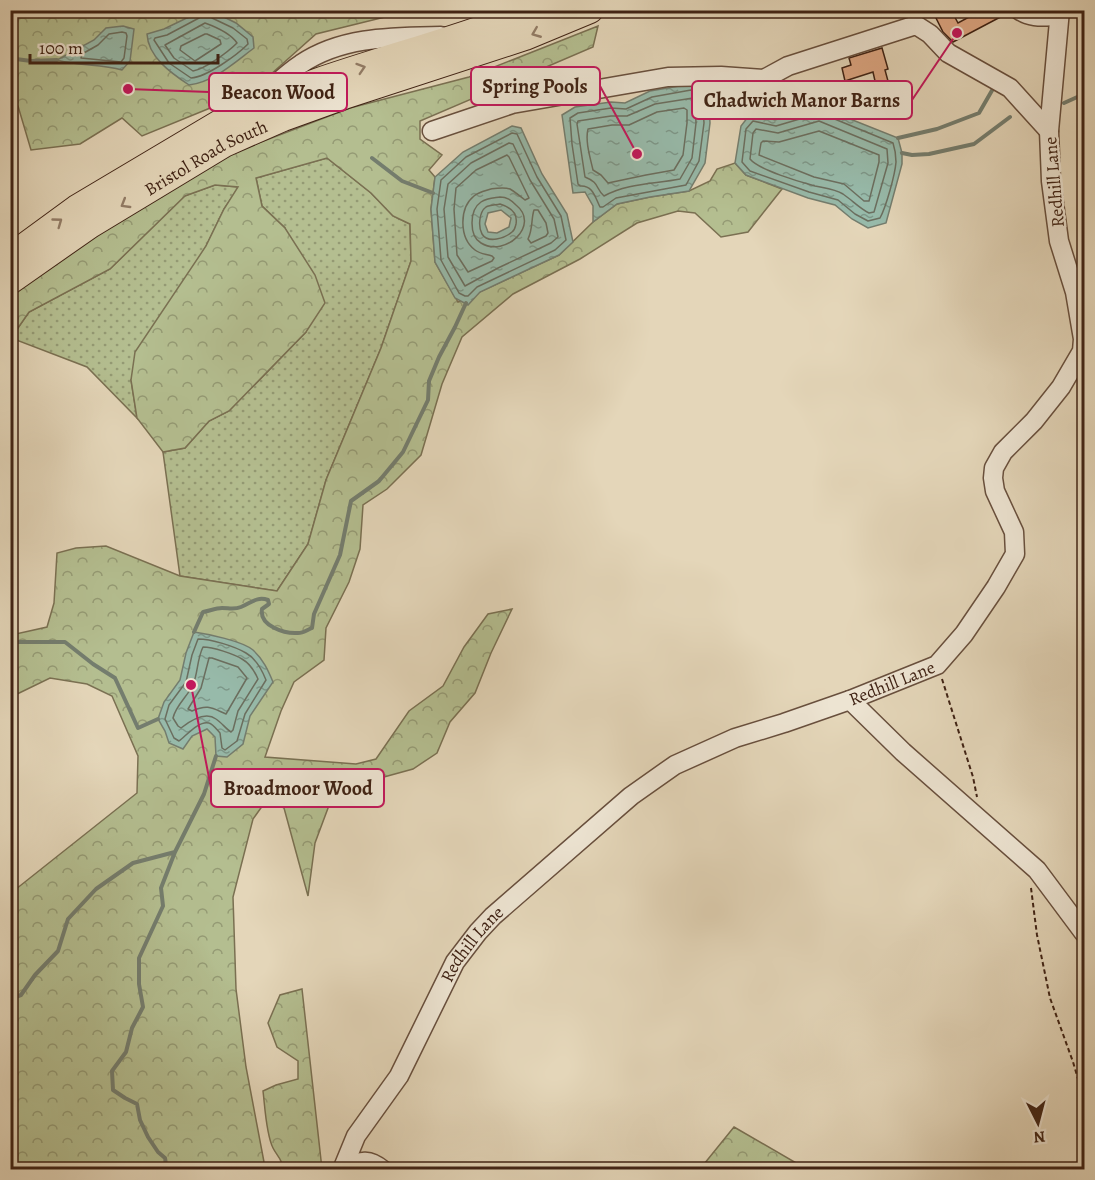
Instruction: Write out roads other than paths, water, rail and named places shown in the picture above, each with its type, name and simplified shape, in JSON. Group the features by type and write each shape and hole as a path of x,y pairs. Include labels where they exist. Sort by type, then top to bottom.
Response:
{"highway":[{"name":"Bristol Road South","path":"10,257 77,208 248,108 301,87 533,10"},
{"name":"Bristol Road South","path":"10,281 90,225 224,144 283,118 525,37 590,10"}],"street":[{"path":"1019,10 1023,14 1035,17 1060,13"},
{"name":"Redhill Lane","path":"342,1170 356,1136 399,1076 455,962 493,916 631,796 675,765 735,738 850,700 937,665 964,634 996,587 1015,554 1014,532 995,491 994,468 1003,452 1034,422 1061,387 1083,352 1075,292 1059,241 1050,181 1049,131 1060,13"},
{"path":"432,130 512,104 668,77 722,76 764,79 788,66 916,25 930,34 948,53 1010,88 1049,131"},
{"path":"850,700 903,752 1037,870 1084,933"},
{"path":"348,1170 359,1161 376,1164 383,1170"}],"water":[{"path":"197,13 216,13 236,23 253,37 254,48 216,76 189,85 168,70 156,57 151,50 147,34 164,29"},
{"path":"123,26 134,29 130,61 122,70 57,60 94,40 106,28"},
{"path":"691,84 708,85 710,123 705,163 689,191 617,204 593,222 593,206 585,192 573,193 562,115 575,107 611,102 625,103 650,91"},
{"path":"820,107 898,138 902,164 886,223 868,228 835,205 808,198 746,175 735,163 741,126 751,113 775,120"},
{"path":"512,126 521,128 542,174 567,214 573,242 559,255 480,292 468,305 455,298 435,262 431,209 435,177 463,152","holes":["501,210 511,218 509,227 497,233 488,232 485,224 488,213"]},
{"path":"194,632 225,638 253,650 267,669 273,682 250,716 243,744 227,757 216,756 215,737 207,729 192,736 183,749 169,743 158,719 164,702 180,680"}],"waterway":[{"path":"10,60 57,60"},
{"path":"898,138 937,129 979,113 994,87"},
{"path":"1064,103 1084,94"},
{"path":"902,153 929,154 974,144 1010,117"},
{"path":"372,158 402,181 433,193"},
{"path":"194,632 203,612 220,608 234,609 261,599 268,600 269,604 262,609 262,615 274,628 298,633 312,628 314,614 340,555 351,501 379,481 403,452 428,400 429,381 439,357 466,303"},
{"path":"10,642 65,642 115,678 138,728 158,719"},
{"path":"167,1170 165,1158 148,1137 140,1120 137,1104 113,1090 112,1071 126,1052 132,1028 143,1007 139,984 139,958 163,906 161,888 175,852 204,794 216,756"},
{"path":"10,999 21,995 35,975 58,951 68,919 96,889 133,863 175,852"}],"place":[{"name":"Chadwich Manor Barns","path":"957,33"},
{"name":"Beacon Wood","path":"128,89"},
{"name":"Spring Pools","path":"637,154"},
{"name":"Broadmoor Wood","path":"191,685"}]}
